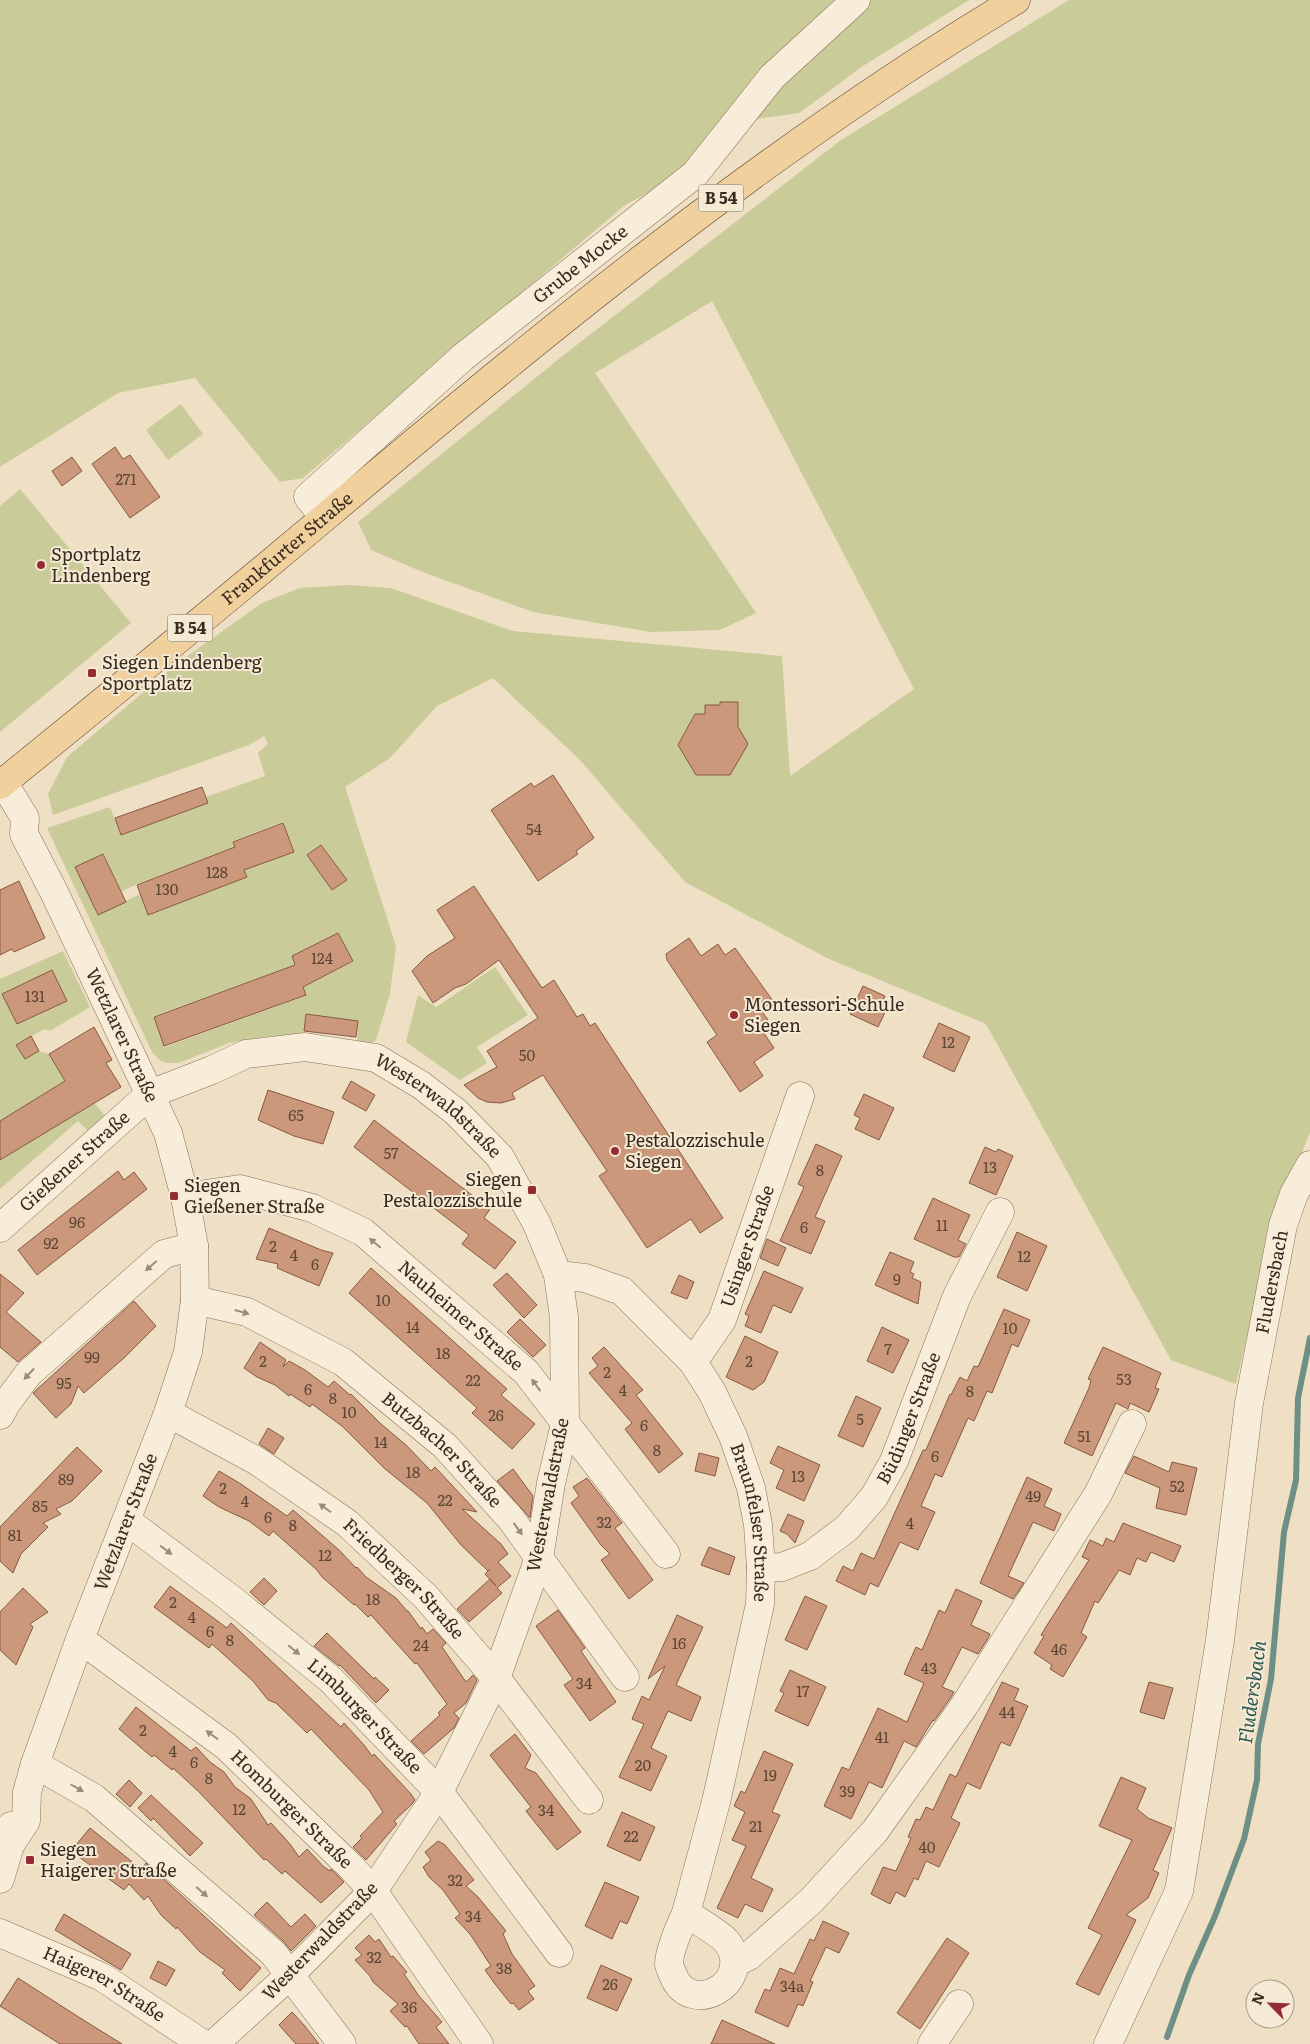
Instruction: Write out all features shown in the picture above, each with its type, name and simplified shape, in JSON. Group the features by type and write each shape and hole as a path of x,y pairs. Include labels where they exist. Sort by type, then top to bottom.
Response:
{"main road":[{"name":"Frankfurter Straße","path":"2,784 365,481 594,296 726,195 852,105 964,31 1016,0"}],"street":[{"name":"Grube Mocke","path":"324,517 308,497 463,357 695,174 772,77 856,0"},
{"name":"Wetzlarer Straße","path":"0,1879 10,1845 26,1821 27,1792 35,1764 80,1639 168,1413 188,1352 195,1300 194,1246 185,1197 168,1133 58,900 24,834 25,818 2,784"},
{"name":"Wetzlarer Straße","path":"0,814 11,827 24,834"},
{"name":"Westerwaldstraße","path":"150,1094 212,1070 246,1054 305,1048 376,1058 421,1085 456,1112 500,1157 537,1224 558,1275 564,1317 565,1424 552,1483 539,1558 496,1678 439,1792 373,1890 290,1975 214,2044"},
{"name":"Gießener Straße","path":"0,1228 150,1094"},
{"name":"Usinger Straße","path":"693,1362 722,1320 800,1096"},
{"name":"Fludersbach","path":"1108,2044 1179,1891 1220,1640 1251,1396 1282,1225 1294,1194 1310,1165"},
{"name":"Nauheimer Straße","path":"185,1197 240,1189 312,1208 363,1232 526,1372 666,1554"},
{"name":"Büdinger Straße","path":"761,1568 782,1567 810,1556 847,1528 874,1497 894,1461 957,1296 1000,1212"},
{"path":"0,1415 28,1374 164,1254 194,1246"},
{"name":"Braunfelser Straße","path":"558,1275 586,1278 622,1291 693,1362 712,1392 733,1436 751,1488 758,1525 761,1568 760,1604 716,1802 686,1913 669,1965 677,1984 686,1992 697,1996 716,1993 732,1976 735,1963"},
{"name":"Butzbacher Straße","path":"195,1300 247,1312 343,1362 445,1446 511,1519 625,1677"},
{"name":"Friedberger Straße","path":"168,1413 257,1461 347,1523 426,1597 496,1678 589,1800"},
{"path":"686,1913 726,1941 735,1963 750,1956 812,1900 874,1831 964,1706 1098,1494 1132,1424"},
{"name":"Limburger Straße","path":"127,1521 230,1598 330,1679 439,1792 559,1953"},
{"name":"Homburger Straße","path":"80,1639 226,1746 351,1867 373,1890 479,2044"},
{"path":"35,1764 94,1798 273,1953 342,2044"},
{"name":"Haigerer Straße","path":"0,1933 102,1977 202,2044"},
{"path":"932,2044 959,2004"}],"green space":[{"path":"0,0 969,0 863,66 799,113 757,119 737,105 703,150 667,183 625,205 303,478 280,482 195,378 118,393 0,467"},
{"path":"1069,0 1310,0 1310,1132 1271,1231 1236,1384 1171,1360 986,1024 827,958 685,882 579,759 493,678 437,706 390,758 345,787 396,946 390,994 376,1040 370,1044 357,1042 358,1021 306,1014 304,1031 298,1035 263,1037 229,1043 179,1063 161,1061 152,1052 47,828 110,807 121,835 208,803 206,797 265,776 258,753 268,744 264,736 249,745 53,815 48,794 67,757 179,662 262,603 300,588 347,585 391,588 513,631 782,656 790,776 914,689 712,301 595,373 756,613 720,630 651,632 533,612 420,571 371,550 358,522 560,358 841,140","holes":["283,822 293,852 244,870 247,877 147,913 140,894 97,915 77,867 75,867 104,854 121,892 137,884 235,847 233,841","322,845 346,880 332,890 307,855","338,934 353,962 303,987 305,996 165,1047 153,1016 295,965 292,956"]},
{"path":"181,404 203,434 168,460 146,430"},
{"name":"Sportplatz Lindenberg","path":"20,489 131,623 0,732 0,506"},
{"path":"63,951 90,1007 50,1031 44,1029 17,1045 25,1059 39,1051 49,1054 58,1068 102,1041 102,1044 75,1075 0,1121 0,979"},
{"path":"495,967 528,1015 477,1047 487,1063 460,1080 406,1042 418,995 436,1007"},
{"path":"94,1103 106,1117 89,1132 78,1121 0,1189 0,1159"}],"building":[{"path":"115,447 123,459 130,455 160,497 130,518 92,464"},
{"path":"72,457 82,471 62,486 52,471"},
{"path":"720,702 738,702 738,727 748,744 730,775 696,775 678,745 695,714 705,714 705,705 720,705"},
{"path":"553,775 594,838 576,851 578,854 538,881 491,810 531,783 534,787"},
{"path":"202,787 208,803 121,835 115,818"},
{"path":"283,823 294,852 244,870 247,877 148,915 137,885 235,847 233,842"},
{"path":"321,845 347,880 332,890 307,855"},
{"path":"103,854 126,902 98,915 75,867"},
{"path":"19,881 45,938 14,952 12,949 0,955 0,890"},
{"path":"474,886 542,988 554,980 577,1017 583,1014 590,1026 595,1023 723,1218 700,1233 691,1219 647,1248 599,1176 607,1171 543,1075 512,1093 515,1099 501,1103 487,1102 478,1098 464,1085 497,1067 487,1051 538,1018 499,960 466,984 455,988 433,1003 412,971 427,956 455,938 437,910"},
{"path":"338,933 353,961 303,987 306,995 164,1046 154,1017 295,965 292,956"},
{"name":"Montessori-Schule Siegen","path":"689,938 701,956 718,944 725,955 735,948 773,1001 761,1010 768,1020 759,1026 774,1048 754,1062 763,1076 740,1092 707,1042 717,1035 667,960 666,954"},
{"path":"52,970 67,1001 17,1024 2,994"},
{"path":"863,986 885,996 882,1003 888,1006 878,1027 850,1014"},
{"path":"306,1014 358,1021 356,1037 304,1031"},
{"path":"939,1023 970,1037 954,1072 923,1057"},
{"path":"94,1027 112,1060 106,1063 121,1087 0,1160 0,1121 65,1081 49,1054"},
{"path":"31,1036 39,1051 25,1059 16,1045"},
{"path":"351,1081 375,1095 366,1111 342,1098"},
{"path":"268,1090 334,1112 323,1144 294,1136 258,1120"},
{"path":"864,1094 894,1108 879,1140 855,1129 860,1118 854,1115"},
{"path":"374,1120 490,1209 484,1218 516,1242 495,1269 462,1244 469,1235 354,1147"},
{"path":"816,1144 842,1156 815,1217 825,1221 811,1254 780,1241 804,1187 798,1184"},
{"path":"985,1147 996,1152 998,1149 1013,1156 996,1195 969,1183"},
{"path":"118,1171 124,1180 134,1172 147,1189 37,1275 18,1250"},
{"path":"933,1198 970,1215 958,1240 966,1244 959,1257 954,1257 914,1239"},
{"path":"269,1228 321,1250 333,1253 319,1286 277,1268 278,1264 256,1259"},
{"path":"1017,1232 1047,1246 1027,1291 997,1277"},
{"path":"767,1239 786,1248 778,1266 760,1258"},
{"path":"890,1252 914,1262 910,1272 914,1274 912,1278 921,1282 918,1304 875,1285"},
{"path":"371,1268 507,1389 501,1395 535,1424 512,1449 472,1413 477,1408 349,1293"},
{"path":"764,1271 803,1288 791,1313 773,1305 761,1333 745,1326 749,1316 745,1314"},
{"path":"507,1273 537,1305 524,1318 493,1285"},
{"path":"0,1274 24,1293 6,1312 41,1342 18,1362 0,1347"},
{"path":"679,1275 694,1282 687,1299 671,1293"},
{"path":"134,1301 156,1326 125,1357 84,1393 78,1386 71,1404 56,1418 33,1393"},
{"path":"1004,1309 1030,1320 1018,1347 1012,1344 992,1393 987,1391 974,1421 968,1418 942,1477 935,1474 921,1506 935,1512 918,1550 900,1542 878,1587 870,1583 865,1595 836,1581 843,1566 853,1571 861,1553 874,1559 923,1450 926,1450 950,1394 960,1377 967,1381 974,1366 978,1367"},
{"path":"520,1319 546,1345 533,1357 507,1332"},
{"path":"882,1327 909,1340 893,1373 867,1361"},
{"path":"745,1336 778,1352 764,1382 753,1390 726,1377"},
{"path":"260,1342 286,1360 283,1367 289,1361 328,1387 334,1381 351,1394 381,1424 406,1445 431,1471 435,1467 477,1512 462,1509 501,1544 508,1554 498,1562 511,1576 497,1588 502,1593 469,1622 457,1609 490,1579 485,1574 488,1571 461,1545 427,1503 384,1468 342,1426 312,1404 310,1407 290,1394 289,1396 275,1385 257,1377 244,1368"},
{"path":"604,1347 643,1390 636,1395 683,1454 659,1473 625,1429 632,1423 589,1373 598,1366 592,1358"},
{"path":"1103,1347 1161,1373 1155,1388 1159,1389 1149,1412 1130,1403 1128,1409 1116,1403 1092,1456 1064,1443 1089,1388 1091,1380 1088,1379"},
{"path":"856,1396 881,1408 863,1447 838,1436"},
{"path":"268,1428 284,1438 274,1454 259,1444"},
{"path":"778,1446 820,1465 804,1501 776,1488 784,1470 770,1463"},
{"path":"77,1447 102,1471 72,1501 56,1509 61,1514 43,1523 48,1527 21,1554 13,1573 0,1561 0,1527"},
{"path":"699,1453 719,1458 715,1476 695,1471"},
{"path":"1134,1456 1169,1472 1172,1462 1197,1468 1186,1515 1156,1508 1160,1488 1125,1473"},
{"path":"513,1469 533,1496 530,1518 497,1481"},
{"path":"219,1471 287,1516 293,1510 339,1550 366,1577 396,1598 421,1629 422,1627 427,1634 433,1629 446,1643 442,1647 466,1682 473,1675 477,1680 466,1703 454,1713 459,1718 454,1728 424,1754 411,1741 440,1715 438,1713 447,1704 417,1663 415,1664 371,1615 368,1617 354,1605 273,1531 269,1536 249,1521 219,1507 203,1496"},
{"path":"1027,1477 1052,1489 1044,1506 1061,1514 1054,1531 1033,1522 1008,1576 1024,1583 1013,1599 980,1583"},
{"path":"587,1478 622,1523 615,1528 653,1580 629,1599 601,1560 610,1554 601,1545 571,1503 579,1496 573,1487"},
{"path":"788,1514 804,1521 795,1543 787,1534 780,1531"},
{"path":"1123,1523 1181,1546 1174,1562 1151,1552 1146,1562 1137,1558 1130,1575 1119,1570 1098,1603 1095,1601 1081,1633 1087,1637 1063,1677 1050,1669 1052,1665 1034,1653 1044,1636 1041,1635 1089,1560 1082,1557 1090,1540 1103,1546 1106,1538 1114,1542"},
{"path":"709,1547 735,1557 729,1575 701,1565"},
{"path":"264,1578 277,1591 264,1605 250,1592"},
{"path":"170,1586 227,1628 231,1623 341,1727 344,1723 372,1756 374,1754 411,1794 415,1800 394,1821 397,1824 366,1860 353,1847 362,1838 360,1836 383,1812 369,1790 311,1729 307,1733 276,1703 268,1700 253,1681 212,1644 209,1648 154,1607"},
{"path":"23,1588 48,1612 30,1624 33,1627 16,1665 0,1650 0,1612"},
{"path":"956,1589 982,1601 971,1625 990,1634 987,1640 978,1654 962,1647 942,1687 954,1692 916,1747 904,1741 882,1788 869,1782 851,1819 824,1806 842,1767 849,1770 878,1708 907,1722 924,1683 904,1674 916,1647 922,1650 939,1610 945,1613"},
{"path":"805,1596 827,1606 807,1650 785,1640"},
{"path":"558,1610 585,1648 581,1651 616,1702 590,1721 564,1685 573,1679 536,1626"},
{"path":"677,1615 703,1627 676,1685 701,1697 691,1721 668,1711 651,1748 667,1756 651,1791 619,1777 644,1724 632,1719 642,1696 649,1700 665,1666 648,1679"},
{"path":"327,1633 374,1679 375,1677 389,1690 376,1703 340,1665 314,1646"},
{"path":"790,1670 826,1687 808,1726 775,1711 784,1693 780,1691"},
{"path":"1002,1682 1019,1689 1014,1700 1028,1706 1010,1746 1001,1742 980,1789 967,1783 951,1818 960,1823 939,1867 926,1861 918,1880 914,1878 905,1897 896,1892 890,1904 871,1894 883,1867 896,1871 911,1838 908,1837 916,1819 920,1820 926,1807 933,1810 950,1774 956,1777"},
{"path":"1149,1682 1173,1688 1164,1719 1140,1712"},
{"path":"136,1707 191,1751 196,1747 210,1762 224,1772 235,1787 251,1799 268,1825 271,1823 299,1857 307,1849 323,1866 330,1871 331,1869 344,1882 321,1903 285,1871 282,1874 266,1859 264,1860 198,1791 173,1768 172,1770 154,1755 152,1757 119,1729"},
{"path":"515,1734 531,1755 525,1768 536,1773 581,1832 557,1850 526,1811 531,1807 490,1755"},
{"path":"764,1751 793,1764 772,1812 780,1815 751,1878 773,1889 762,1912 745,1904 738,1918 717,1908 746,1846 732,1840 745,1812 734,1806 741,1791 745,1793"},
{"path":"1121,1777 1146,1788 1137,1809 1148,1818 1172,1828 1153,1870 1159,1873 1148,1898 1126,1915 1136,1920 1099,1995 1076,1984 1102,1935 1088,1928 1132,1840 1099,1826"},
{"path":"129,1780 142,1793 130,1807 116,1794"},
{"path":"151,1795 203,1843 190,1856 153,1818 151,1821 138,1808"},
{"path":"622,1812 655,1827 640,1861 607,1846"},
{"path":"90,1828 141,1869 146,1863 261,1968 240,1991 222,1973 225,1970 200,1952 177,1927 176,1929 161,1915 148,1896 144,1900 129,1884 124,1890 71,1851"},
{"path":"438,1841 445,1845 474,1880 466,1886 478,1897 506,1931 503,1934 512,1954 535,1986 528,1991 534,1999 519,2010 513,2003 511,2004 485,1970 491,1966 470,1934 455,1918 460,1914 423,1867 431,1860 425,1852"},
{"path":"605,1882 639,1897 627,1924 620,1921 612,1939 585,1926"},
{"path":"267,1902 291,1927 305,1914 316,1926 291,1951 283,1941 254,1915"},
{"path":"64,1914 131,1954 121,1970 55,1930"},
{"path":"823,1921 849,1933 839,1953 826,1947 810,1981 813,1982 803,2006 798,2004 788,2027 755,2012 765,1989 770,1991 780,1968 794,1974 810,1939 814,1941"},
{"path":"369,1935 375,1942 379,1939 391,1957 393,1956 407,1972 404,1974 419,1996 442,2022 436,2027 449,2044 419,2044 407,2026 405,2027 390,2011 398,2004 373,1982 355,1960 362,1955 355,1948"},
{"path":"947,1938 969,1953 920,2029 897,2013"},
{"path":"158,1961 175,1970 166,1986 150,1978"},
{"path":"601,1965 632,1979 617,2011 587,1998"},
{"path":"18,1978 122,2044 60,2044 0,2006"},
{"path":"292,2012 319,2044 296,2044 279,2025"},
{"path":"722,2020 775,2044 711,2044"}],"waterway":[{"name":"Fludersbach","path":"1167,2037 1189,1975 1215,1916 1244,1839 1257,1780 1258,1744 1271,1679 1284,1532 1296,1480 1298,1398 1310,1338"}],"place":[{"name":"Sportplatz Lindenberg","path":"41,565"},
{"name":"Siegen Lindenberg Sportplatz","path":"92,673"},
{"name":"Montessori-Schule Siegen","path":"734,1015"},
{"name":"Pestalozzischule Siegen","path":"615,1151"},
{"name":"Siegen Pestalozzischule","path":"532,1190"},
{"name":"Siegen Gießener Straße","path":"174,1196"},
{"name":"Siegen Haigerer Straße","path":"30,1860"}]}
